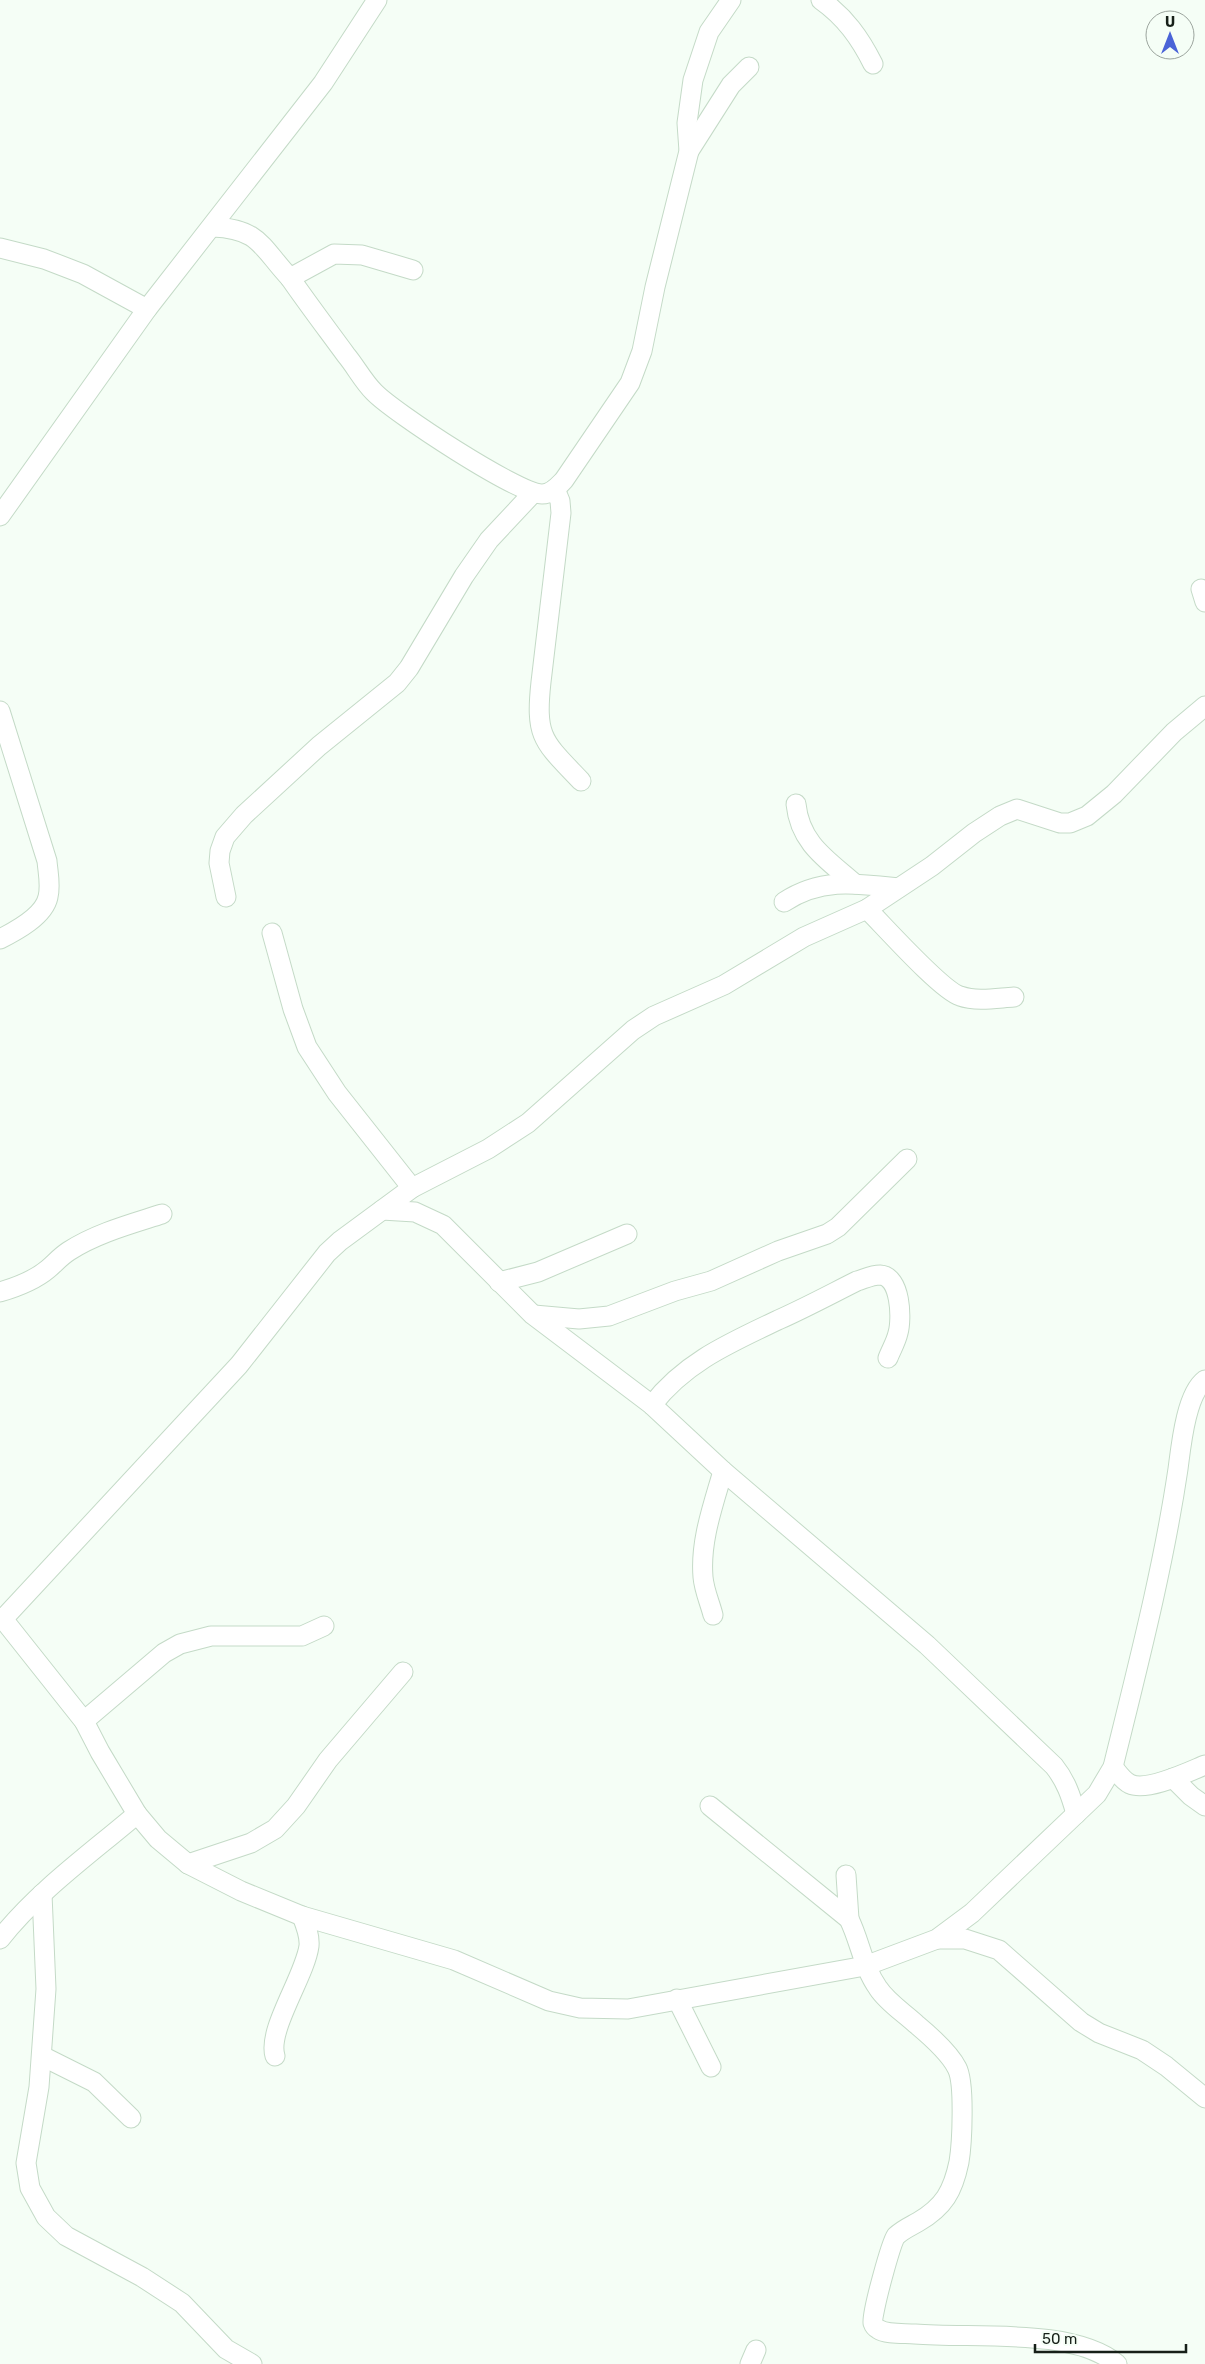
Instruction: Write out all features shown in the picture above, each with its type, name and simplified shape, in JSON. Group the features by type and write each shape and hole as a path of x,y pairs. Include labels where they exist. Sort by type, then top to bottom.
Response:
{"street":[{"path":"0,516 147,309 213,227 323,83 376,0"},
{"path":"213,227 241,230 259,240 290,278 374,392 421,429 533,493 542,494 555,489 564,480 630,383 638,367 655,287 689,151 687,123 693,80 709,32 730,0"},
{"path":"820,0 836,10 850,26 873,64"},
{"path":"689,151 731,85 748,67"},
{"path":"0,248 44,259 83,274 147,309"},
{"path":"290,278 334,254 362,254 413,270"},
{"path":"555,489 560,501 561,513 540,690 540,729 547,744 581,781"},
{"path":"226,897 219,863 220,851 225,837 244,815 320,746 397,683 409,668 464,576 489,540 533,493"},
{"path":"1205,705 1174,732 1114,794 1088,816 1070,823 1060,823 1025,810 1010,811 974,833 932,866 867,909 804,937 724,985 654,1016 633,1030 528,1123 488,1149 412,1188 382,1210 326,1253 239,1365 2,1618 84,1721 104,1760 137,1814 158,1839 188,1864 241,1891 302,1916 454,1960 549,2001 580,2008 628,2009 865,1966 937,1939 972,1913 1097,1794 1113,1767 1171,1517 1181,1448 1193,1394 1198,1385 1205,1380"},
{"path":"0,711 47,861 50,886 48,900 39,912 21,927 0,938"},
{"path":"796,804 797,818 807,841 855,884"},
{"path":"784,902 798,893 816,886 855,884 898,888"},
{"path":"867,909 922,964 958,996 981,999 1014,997"},
{"path":"272,933 293,1009 307,1047 337,1093 412,1188"},
{"path":"533,1315 579,1319 609,1316 675,1290 710,1282 778,1251 822,1237 838,1227 907,1159"},
{"path":"382,1210 415,1212 443,1225 533,1315 652,1405 723,1471 927,1645 1054,1766 1063,1777 1070,1792 1076,1814"},
{"path":"0,1292 20,1286 41,1274 67,1252 82,1244 106,1233 162,1214"},
{"path":"499,1282 538,1272 627,1234"},
{"path":"652,1405 674,1380 699,1360 729,1342 857,1282 878,1275 882,1275 891,1281 900,1306 898,1333 888,1358"},
{"path":"713,1615 703,1579 702,1559 705,1533 723,1471"},
{"path":"84,1721 164,1653 180,1644 211,1636 302,1636 324,1626"},
{"path":"188,1864 251,1843 275,1829 296,1806 328,1760 403,1672"},
{"path":"1113,1767 1124,1781 1132,1785 1144,1785 1173,1778 1205,1765"},
{"path":"1173,1778 1191,1796 1205,1806"},
{"path":"710,1806 848,1919 857,1934 865,1966 878,1989 893,2005 918,2025 957,2068 962,2096 959,2160 950,2193 942,2204 929,2216 896,2237 891,2246 873,2322 876,2328 932,2336 1050,2340 1081,2344 1108,2357 1117,2364"},
{"path":"0,1939 24,1911 42,1894 137,1814"},
{"path":"846,1874 848,1919"},
{"path":"42,1894 46,1988 40,2087 26,2163 30,2188 46,2216 66,2236 142,2277 182,2303 226,2348 252,2364"},
{"path":"275,2056 273,2047 276,2035 302,1971 309,1946 308,1932 302,1916"},
{"path":"937,1939 965,1939 999,1950 1081,2022 1099,2033 1142,2050 1166,2066 1205,2098"},
{"path":"677,1999 711,2067"},
{"path":"42,2056 94,2082 131,2118"}]}
